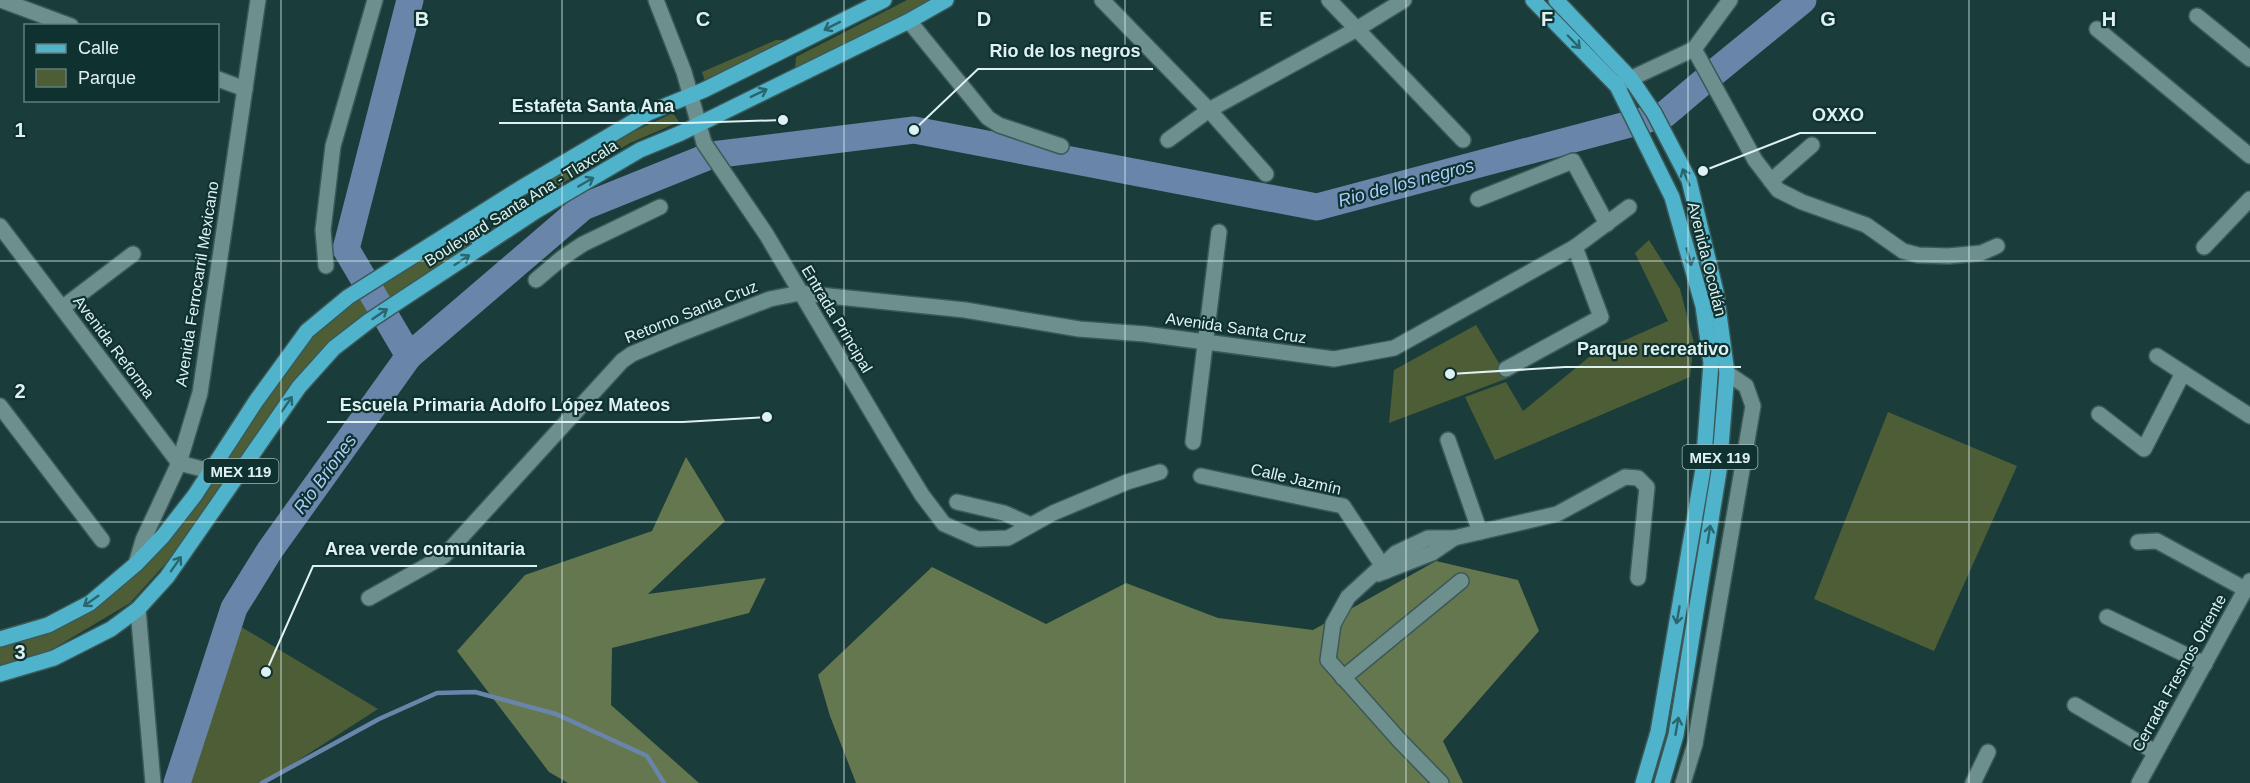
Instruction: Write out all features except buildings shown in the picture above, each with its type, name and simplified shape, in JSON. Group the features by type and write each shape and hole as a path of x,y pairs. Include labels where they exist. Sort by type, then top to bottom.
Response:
{"main road":[{"name":"Boulevard Santa Ana - Tlaxcala","path":"210,471 288,355 307,331 330,312 395,267 521,188 648,113 690,96 884,0"},
{"name":"Avenida Ocotlán","path":"1533,0 1617,86 1672,197 1703,306 1711,363 1703,469 1658,732 1643,783"},
{"name":"Avenida Ocotlán","path":"1556,0 1631,79 1649,104 1689,180 1716,292 1727,373 1719,471 1676,735 1662,783"},
{"name":"Boulevard Santa Ana - Tlaxcala","path":"138,609 167,577 299,387 318,364 347,337 536,211 640,150 909,21 941,2"},
{"path":"521,188 536,211"},
{"path":"467,222 483,246"},
{"name":"MEX 119","path":"0,639 48,625 90,603 136,564 195,495 210,471"},
{"name":"MEX 119","path":"0,674 54,658 111,629 138,609"}],"street":[{"path":"1,0 66,24"},
{"name":"Avenida Ferrocarril Mexicano","path":"136,564 143,540 179,463 200,393 258,0"},
{"path":"326,266 323,230 333,146 375,0"},
{"name":"Entrada Principal","path":"656,0 684,72 704,143 766,234 922,495 944,524 978,539 1008,538 1031,525"},
{"path":"1102,0 1209,110 1266,174"},
{"path":"1329,0 1463,140"},
{"path":"1168,141 1209,110 1357,29 1404,0"},
{"path":"1617,86 1694,49 1730,0"},
{"path":"2196,16 2250,59"},
{"path":"909,21 988,118 1062,146"},
{"path":"2097,29 2250,156"},
{"path":"1694,49 1755,160 1778,190 1802,202 1866,225 1903,251 1918,255 1948,256 1981,253 1997,246"},
{"path":"219,80 245,90"},
{"path":"1772,182 1812,145"},
{"path":"1479,199 1572,161 1607,224"},
{"path":"2204,247 2250,199"},
{"path":"536,280 583,244 660,207"},
{"name":"Avenida Santa Cruz","path":"800,293 965,310 1078,329 1145,334 1334,359 1394,348 1575,247 1629,207"},
{"name":"Avenida Reforma","path":"0,226 179,463"},
{"path":"1193,442 1219,232"},
{"path":"1506,369 1601,317 1575,247"},
{"path":"62,308 133,254"},
{"name":"Retorno Santa Cruz","path":"369,597 444,556 622,361 632,354 770,299 800,293"},
{"path":"2157,356 2250,416"},
{"path":"1683,783 1695,744 1753,406 1746,386 1727,373"},
{"path":"2099,414 2144,449 2183,373"},
{"path":"0,406 102,540"},
{"path":"1448,440 1480,532"},
{"path":"179,463 210,471"},
{"path":"957,502 1004,513 1031,525 1116,486 1160,472"},
{"name":"Calle Jazmín","path":"1201,476 1343,506 1380,571"},
{"path":"1441,783 1328,660 1333,624 1348,597 1380,571 1422,549 1454,538 1557,514 1625,477 1638,478 1647,487 1638,578"},
{"path":"2138,542 2157,541 2248,585"},
{"path":"1343,678 1461,581"},
{"name":"Cerrada Fresnos Oriente","path":"2139,783 2248,585"},
{"path":"138,609 153,783"},
{"path":"2107,617 2205,664"},
{"path":"2075,705 2155,752"},
{"path":"1973,783 1988,752"}],"green space":[{"path":"907,0 933,0 795,70 796,57"},
{"path":"776,40 794,40 706,84 702,72"},
{"path":"673,113 679,122 630,143 539,197 535,198 531,192 624,136"},
{"path":"467,223 481,246 347,335 194,532 130,603 51,650 0,666 0,644 123,582 290,356 351,301"},
{"path":"1649,240 1680,289 1694,343 1690,377 1495,460 1465,397 1506,382 1523,411 1599,349 1668,321 1635,253"},
{"path":"1476,325 1508,378 1389,423 1394,370"},
{"path":"1888,412 2017,466 1934,651 1814,599"},
{"path":"686,457 725,521 648,594 766,578 749,613 612,648 611,705 699,783 568,783 549,772 457,651 525,575 652,531"},
{"path":"1436,561 1518,580 1539,631 1443,741 1463,783 856,783 830,716 818,675 932,567 1046,624 1126,583 1218,618 1313,630"},
{"path":"233,622 378,709 263,783 178,783"}],"waterway":[{"name":"Rio Briones","path":"177,783 234,608 270,550 409,356 346,249 410,0"},
{"name":"Rio de los negros","path":"1715,72 1803,0"},
{"name":"Rio de los negros","path":"409,356 583,207 712,155 914,130 1317,207 1664,115 1703,82"},
{"path":"262,783 379,719 437,693 475,692 556,714 647,756 664,783"}],"place":[{"name":"Estafeta Santa Ana","path":"783,120"},
{"name":"Rio de los negros","path":"914,130"},
{"name":"OXXO","path":"1703,171"},
{"name":"Parque recreativo","path":"1450,374"},
{"name":"Escuela Primaria Adolfo López Mateos","path":"767,417"},
{"name":"Area verde comunitaria","path":"266,672"}]}
